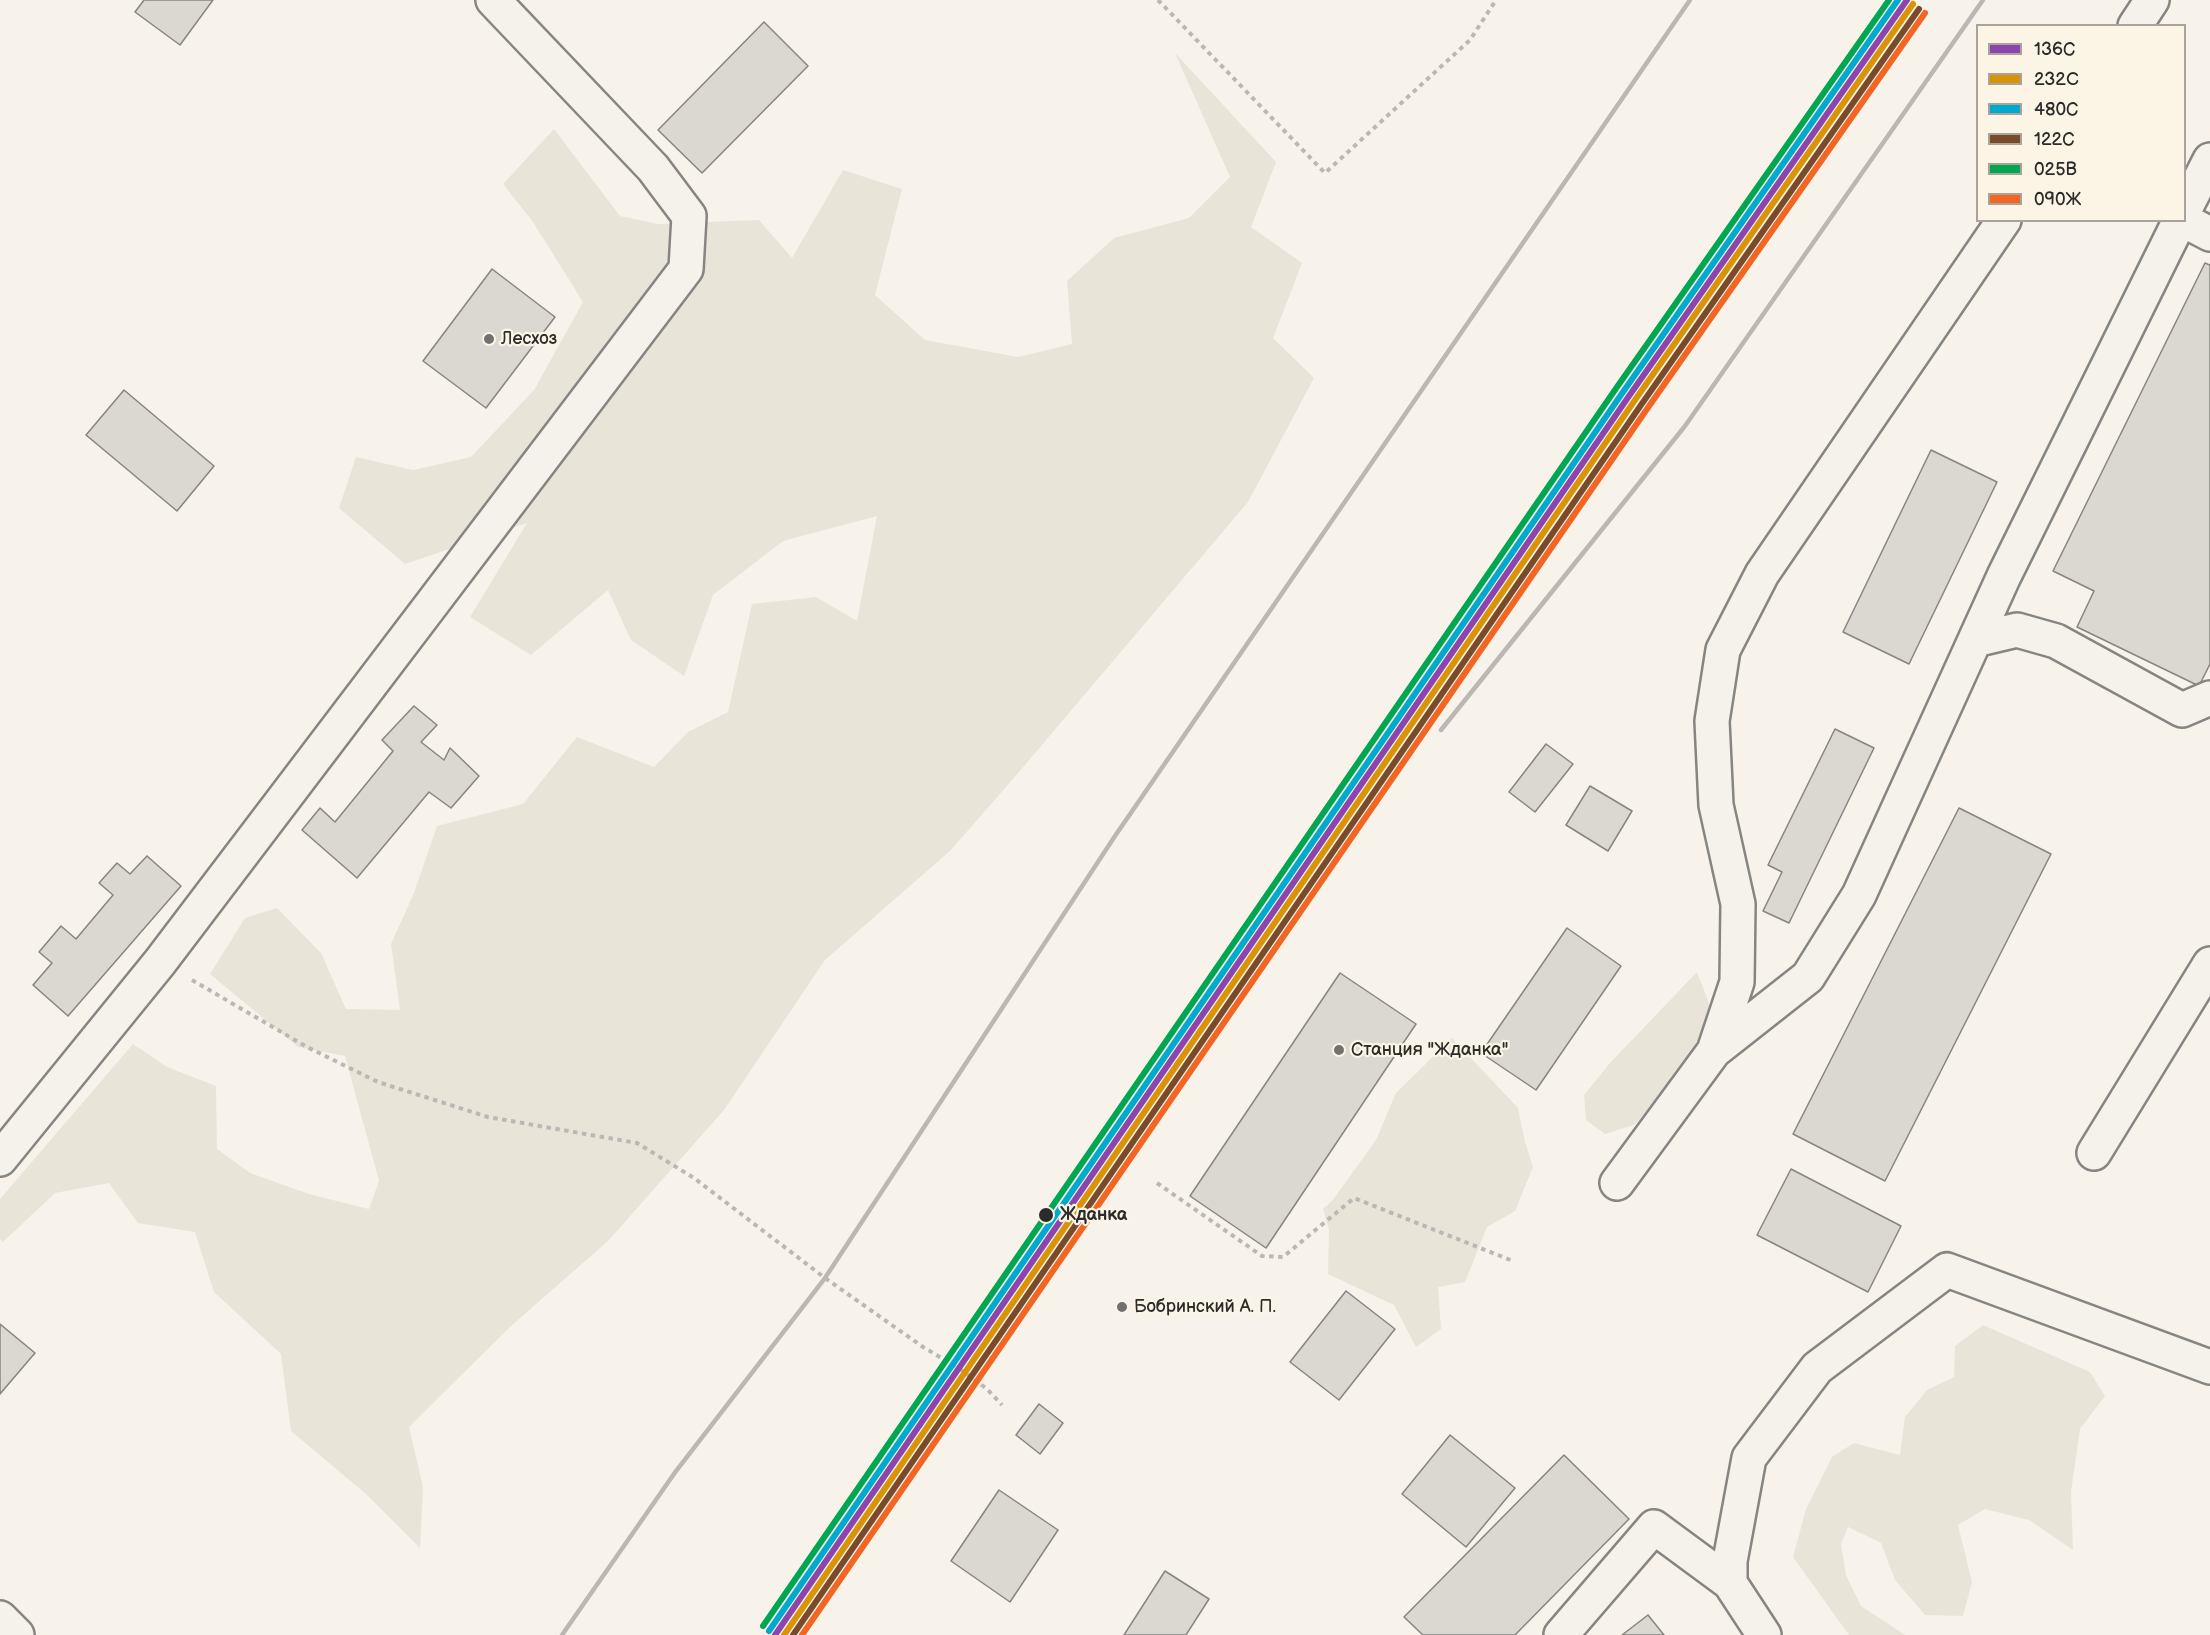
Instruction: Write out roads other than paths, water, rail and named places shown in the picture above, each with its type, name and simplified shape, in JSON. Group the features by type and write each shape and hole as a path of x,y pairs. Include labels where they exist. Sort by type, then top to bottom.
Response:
{"street":[{"path":"0,1159 160,962 686,269 689,216 653,168 493,0"},
{"path":"2136,24 2152,0"},
{"path":"2186,207 2210,160"},
{"path":"1714,1051 1737,982 1738,904 1716,805 1712,722 1723,650 1762,574 2003,222"},
{"path":"1617,1183 1714,1051 1808,977 1859,895 1975,640 2180,222"},
{"path":"2185,222 2210,234"},
{"path":"1975,640 2017,630 2056,641 2182,710 2210,698"},
{"path":"2094,1153 2210,964"},
{"path":"1730,1583 1730,1561 1749,1458 1817,1368 1947,1270 2210,1366"},
{"path":"1561,1635 1654,1527 1730,1583 1764,1635"},
{"path":"0,1618 17,1635"}],"railway":[{"path":"562,1635 676,1471 825,1278 1115,836 1690,0"},
{"path":"1441,730 1685,426 1983,0"}],"place":[{"name":"Лесхоз","path":"489,339"},
{"name":"Станция \"Жданка\"","path":"1339,1050"},
{"name":"Жданка","path":"1046,1215"},
{"name":"Бобринский А. П.","path":"1122,1307"}]}
